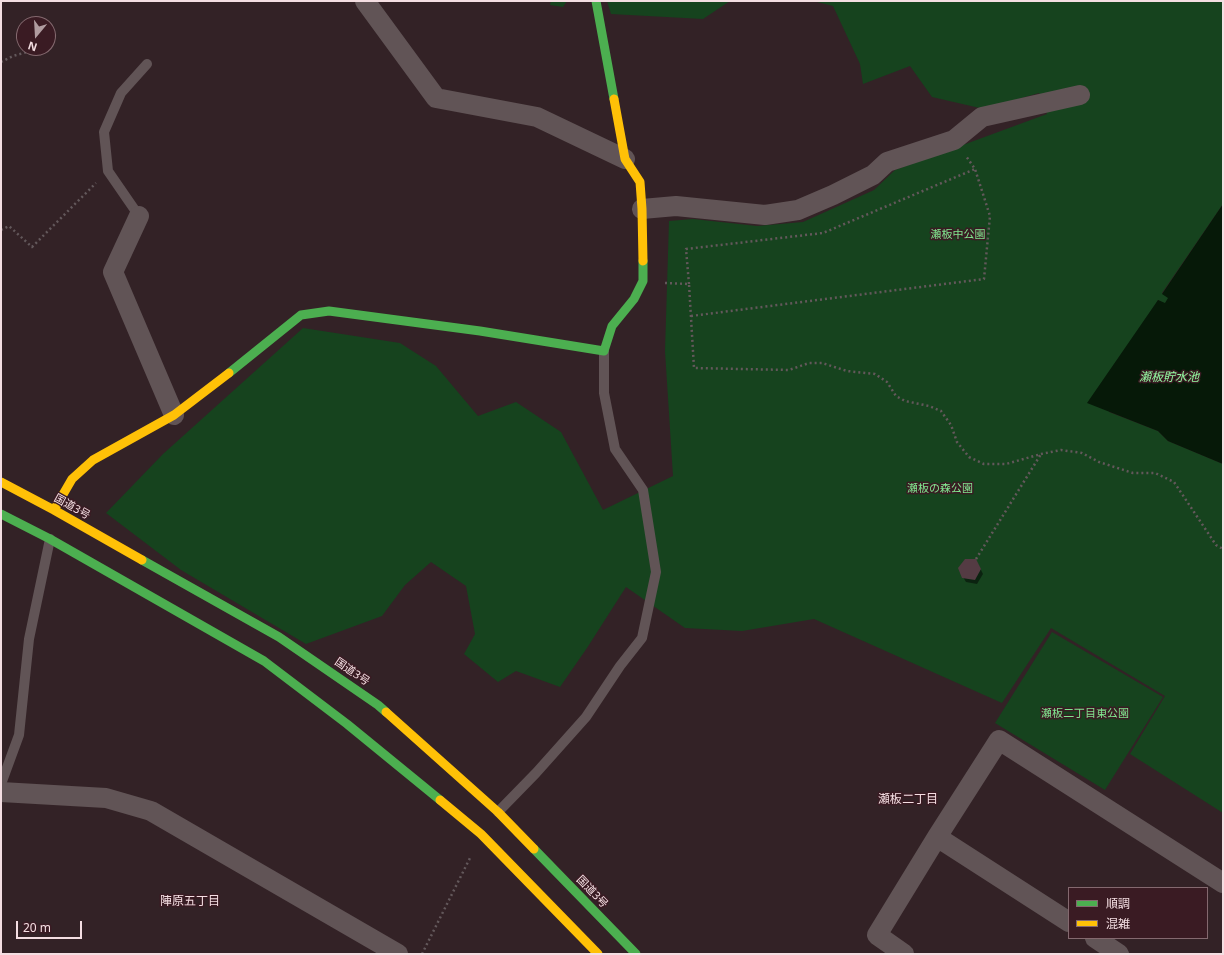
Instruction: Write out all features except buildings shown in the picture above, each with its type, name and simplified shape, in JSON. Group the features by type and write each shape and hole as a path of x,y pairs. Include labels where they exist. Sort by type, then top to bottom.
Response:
{"main road":[{"path":"54,510 72,479 93,460 174,415 209,389 301,315 329,311 480,331 604,351 612,326 634,299 643,281 642,209 640,182 625,159 596,1"},
{"name":"国道3号","path":"1,482 54,510 278,638 378,705 498,812 636,954"},
{"path":"1,514 50,539 264,661 347,724 481,834 598,954"}],"street":[{"path":"365,1 436,98 537,117 625,159"},
{"path":"642,209 676,206 765,215 798,210 833,195 873,175 886,162 954,140 982,117 1080,95"},
{"path":"139,216 113,272 174,415"},
{"path":"904,954 877,935 999,740 1223,883"},
{"path":"1,792 106,798 152,811 398,954"},
{"path":"937,837 1068,921"},
{"path":"1096,939 1119,954"}],"lane":[{"path":"139,216 108,171 104,132 121,93 147,64"},
{"path":"498,812 536,773 586,717 620,666 642,638 656,572 643,490 615,449 604,393 604,351"},
{"path":"1,784 19,735 29,639 50,539"}],"path":[{"path":"1,62 16,55"},
{"path":"691,316 984,279 990,216 975,169 954,140"},
{"path":"1,230 9,226 32,247 108,171"},
{"path":"643,281 689,284 694,368 789,370 809,363 822,363 847,371 875,374 887,382 896,396 905,401 929,406 941,411 951,425 957,442 968,457 984,464 1006,464 1061,450 1082,453 1099,462 1133,473 1155,473 1174,482 1188,501 1202,526 1216,545 1223,549"},
{"path":"976,559 1042,454"},
{"path":"422,954 481,834"}],"green space":[{"path":"551,1 567,1 563,7 550,5"},
{"path":"607,1 730,1 703,19 611,14"},
{"path":"813,1 1223,1 1223,204 1162,293 1169,298 1165,304 1158,300 1109,412 1158,431 1168,441 1223,464 1223,813 1130,754 1165,696 1051,628 1002,703 814,619 742,631 685,628 626,587 560,687 516,671 498,682 464,654 475,634 466,586 431,562 405,585 382,616 306,644 181,570 106,513 163,454 303,328 400,343 436,366 478,416 516,402 561,432 603,510 673,476 665,351 669,221 693,219 757,226 803,222 874,190 895,170 1047,114 1039,93 984,109 932,97 910,66 863,84 860,64 833,6"},
{"name":"瀬板二丁目東公園","path":"1052,632 1163,697 1105,790 995,723"}],"water":[{"name":"瀬板貯水池","path":"1223,204 1223,464 1168,441 1158,431 1087,403 1158,300 1165,303 1168,298 1162,294"}],"traffic: fast":[{"path":"596,1 614,99"},
{"path":"229,373 301,315 329,311 480,331 604,351 612,326 634,299 643,281 643,261"},
{"path":"1,514 50,539 264,661 347,724 440,800"},
{"path":"142,560 279,637 386,712"},
{"path":"534,849 636,954"}],"traffic: slow":[{"path":"614,99 625,159 640,182 643,261"},
{"path":"54,510 72,479 93,460 174,415 229,373"},
{"path":"1,482 142,560"},
{"path":"386,712 498,812 534,849"},
{"path":"440,800 481,834 598,954"}],"district":[{"name":"瀬板二丁目","path":"908,800"},
{"name":"陣原五丁目","path":"190,902"}],"park label":[{"name":"瀬板中公園","path":"958,235"},
{"name":"瀬板の森公園","path":"940,489"}]}
